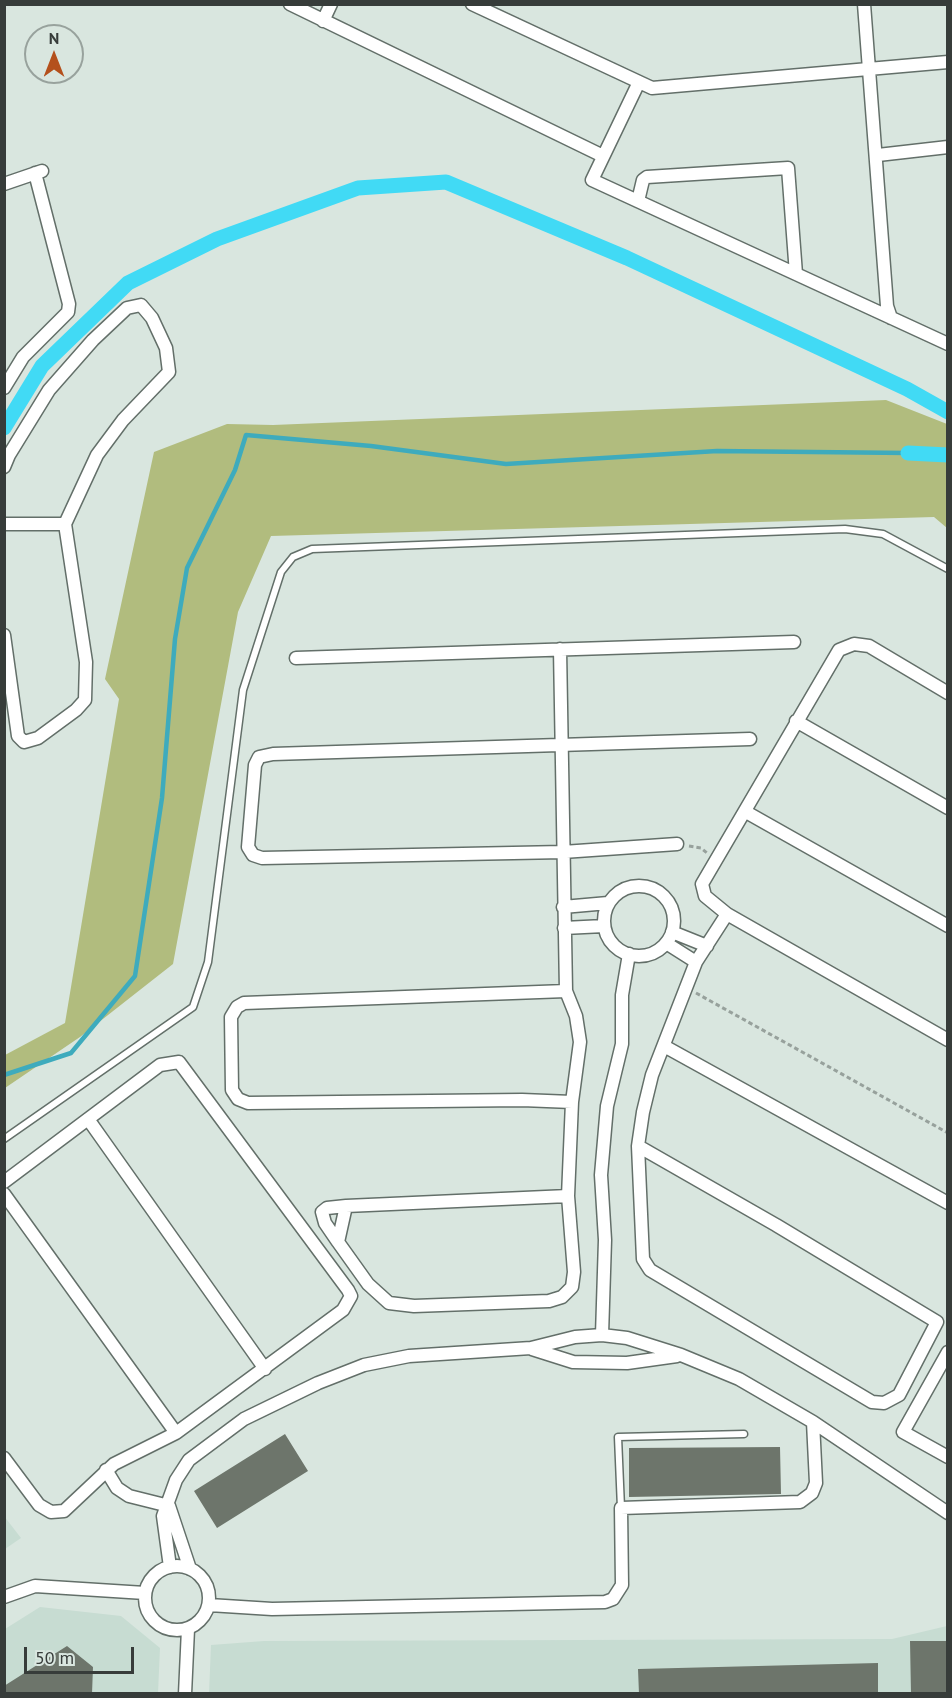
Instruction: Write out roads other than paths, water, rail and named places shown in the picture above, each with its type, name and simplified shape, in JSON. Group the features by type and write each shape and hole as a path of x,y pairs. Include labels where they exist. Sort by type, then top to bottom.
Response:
{"street":[{"path":"290,4 603,156"},
{"path":"323,21 331,4"},
{"path":"472,4 652,88 948,62"},
{"path":"864,4 878,155 887,306 891,318"},
{"path":"639,82 592,180 948,344"},
{"path":"878,155 948,147"},
{"path":"638,201 642,180 647,177 788,168 795,274"},
{"path":"4,184 38,172 69,304 68,312 23,357 4,388"},
{"path":"4,467 49,390 93,340 127,308 141,305 152,318 166,348 169,372 123,420 97,455 65,524 86,662 85,700 76,710 38,738 24,742 18,736 4,635"},
{"path":"4,524 65,524"},
{"path":"296,658 794,642"},
{"path":"948,693 869,646 854,644 839,650 796,721 746,812 703,879 702,892 727,914 948,1040"},
{"path":"560,649 566,991 576,1016 580,1042 572,1102 568,1196 574,1279 568,1292 555,1299 414,1306 389,1303 368,1284 325,1223 322,1212 327,1208 346,1206 568,1196"},
{"path":"796,721 948,808"},
{"path":"677,844 563,852 262,858 252,855 248,847 255,765 263,755 750,739"},
{"path":"746,812 948,926"},
{"path":"648,887 659,892 672,910 669,937 649,954 629,954 612,944 604,926 604,914 609,903 626,888 648,887"},
{"path":"563,907 609,903"},
{"path":"638,1146 776,1225 937,1322 899,1395 884,1403 872,1402 650,1270 645,1264 640,1249 638,1146 650,1084 696,962 727,914"},
{"path":"564,928 604,926"},
{"path":"669,937 707,946"},
{"path":"669,937 696,962"},
{"path":"602,1335 605,1240 601,1175 607,1106 622,1044 622,995 629,954"},
{"path":"566,991 244,1002 237,1007 231,1017 232,1090 238,1099 248,1103 522,1100 572,1102"},
{"path":"664,1046 948,1203"},
{"path":"4,1182 160,1065 179,1062 348,1290 350,1302 343,1310 265,1369 176,1433 106,1470 70,1508 60,1513 51,1512 39,1505 4,1458"},
{"path":"88,1119 265,1369"},
{"path":"4,1194 176,1433"},
{"path":"338,1242 346,1206"},
{"path":"170,1567 163,1516 169,1506 176,1480 189,1460 244,1419 318,1383 364,1365 409,1356 531,1348 575,1337 602,1335 627,1338 681,1355 739,1379 813,1422 948,1513"},
{"path":"927,1342 947,1353 903,1432 948,1456"},
{"path":"531,1348 573,1362 627,1363 681,1355"},
{"path":"899,1395 917,1408"},
{"path":"209,1605 272,1609 605,1602 613,1599 622,1585 621,1508 800,1502 812,1493 816,1483 813,1422"},
{"path":"106,1470 117,1488 129,1496 169,1506"},
{"path":"169,1506 190,1569 206,1583 209,1605 205,1615 188,1629 166,1629 156,1623 145,1604 145,1593 153,1576 170,1567 190,1569"},
{"path":"4,1597 23,1588 35,1586 145,1593"},
{"path":"185,1694 188,1629"}],"lane":[{"path":"4,1139 193,1007 208,962 243,690 281,572 293,557 312,549 845,529 883,534 948,569"},
{"path":"621,1508 618,1437 744,1434"}],"waterway":[{"path":"4,428 42,366 128,283 217,239 358,188 446,182 627,258 907,389 948,412"},
{"path":"4,1075 71,1053 135,976 162,798 175,639 187,568 235,470 246,435 371,446 506,464 717,451 908,453"},
{"path":"908,453 948,455"}]}
